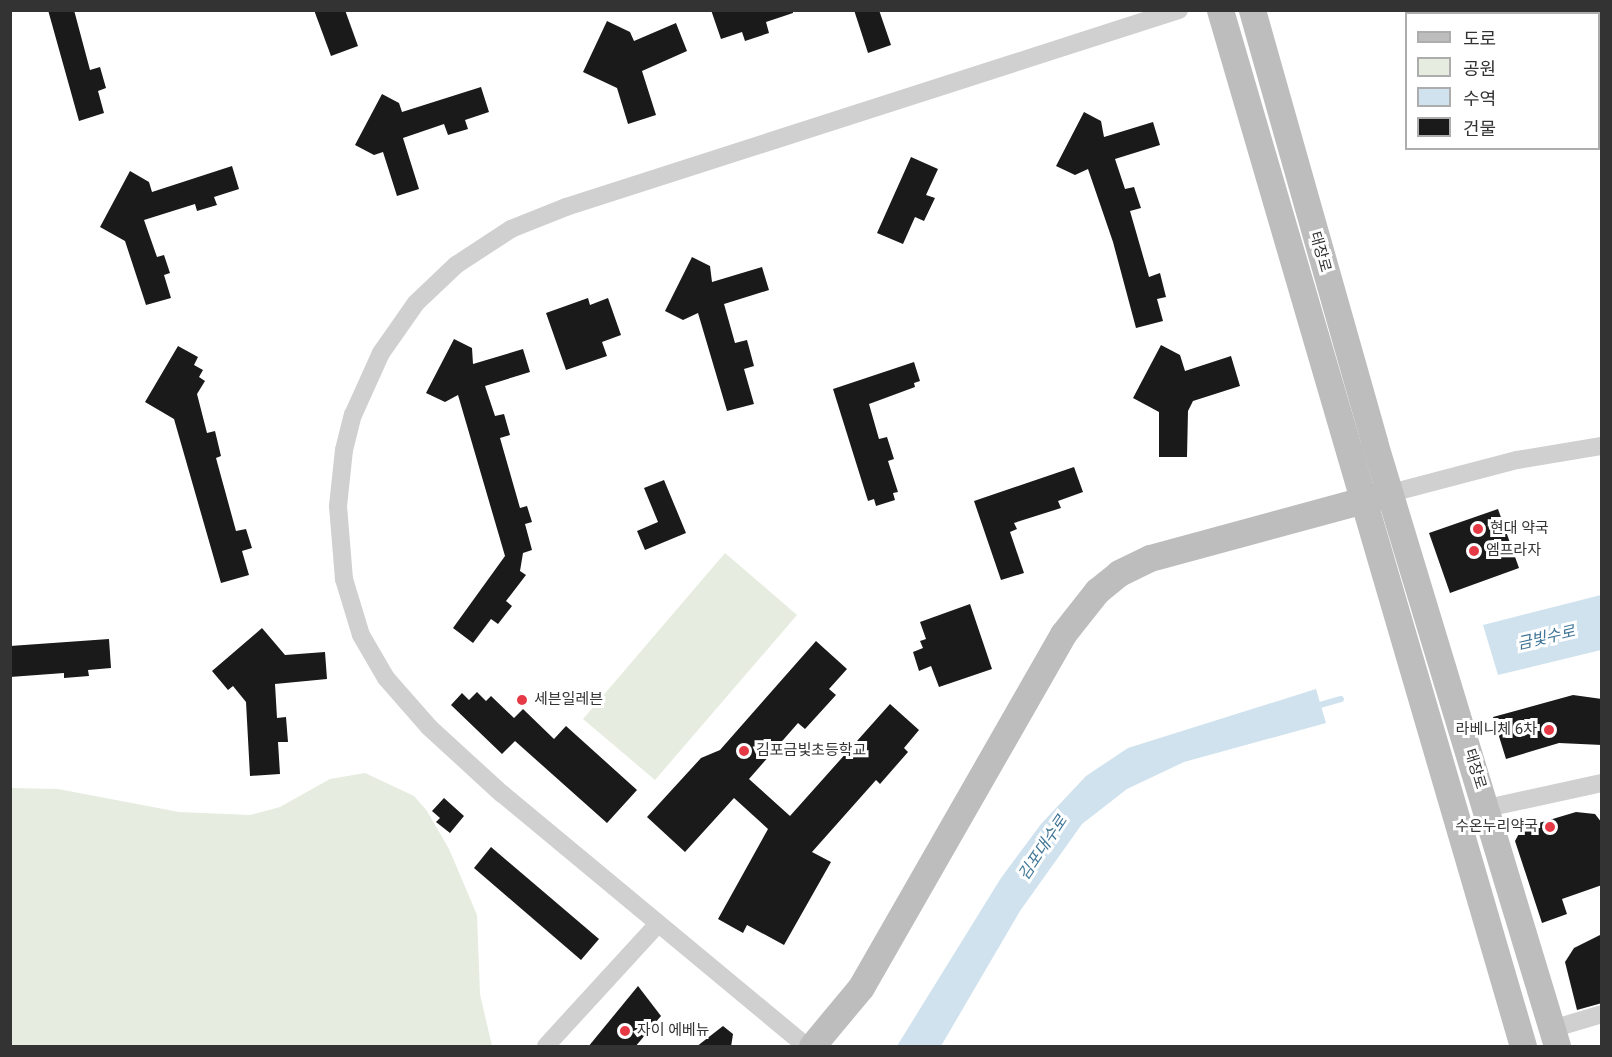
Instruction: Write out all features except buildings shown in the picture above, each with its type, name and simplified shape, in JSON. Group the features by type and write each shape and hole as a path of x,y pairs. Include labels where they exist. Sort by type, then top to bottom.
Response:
{"street":[{"path":"806,1047 656,926 429,727 386,678 365,642 344,579 339,486 353,415 381,353 436,283 489,241 536,217 1179,10"},
{"name":"태장로","path":"1220,10 1523,1047"},
{"name":"태장로","path":"1252,10 1391,493 1554,1038"},
{"path":"812,1047 861,987 1063,634 1097,591 1119,573 1149,558 1362,500 1517,460 1602,446"},
{"path":"1487,808 1602,783"},
{"path":"546,1047 656,926"},
{"path":"1554,1038 1602,1014"}],"green space":[{"path":"725,553 797,615 655,780 583,719"},
{"path":"365,773 414,796 427,811 449,849 477,915 480,994 492,1046 11,1046 11,788 58,789 179,812 250,815 280,807 330,779"}],"water":[{"name":"금빛수로","path":"1601,595 1601,650 1498,675 1483,625"},
{"path":"1316,689 1326,723 1184,762 1127,789 1082,824 1020,911 941,1046 897,1046 1001,878 1041,824 1086,776 1128,748"}],"waterway":[{"name":"김포대수로","path":"1313,707 1341,699"}],"place":[{"name":"현대 약국","path":"1478,529"},
{"name":"엠프라자","path":"1474,551"},
{"name":"세븐일레븐","path":"522,700"},
{"name":"라베니체 6차","path":"1549,730"},
{"name":"김포금빛초등학교","path":"744,751"},
{"name":"수온누리약국","path":"1550,827"},
{"name":"자이 에베뉴","path":"625,1031"}]}
